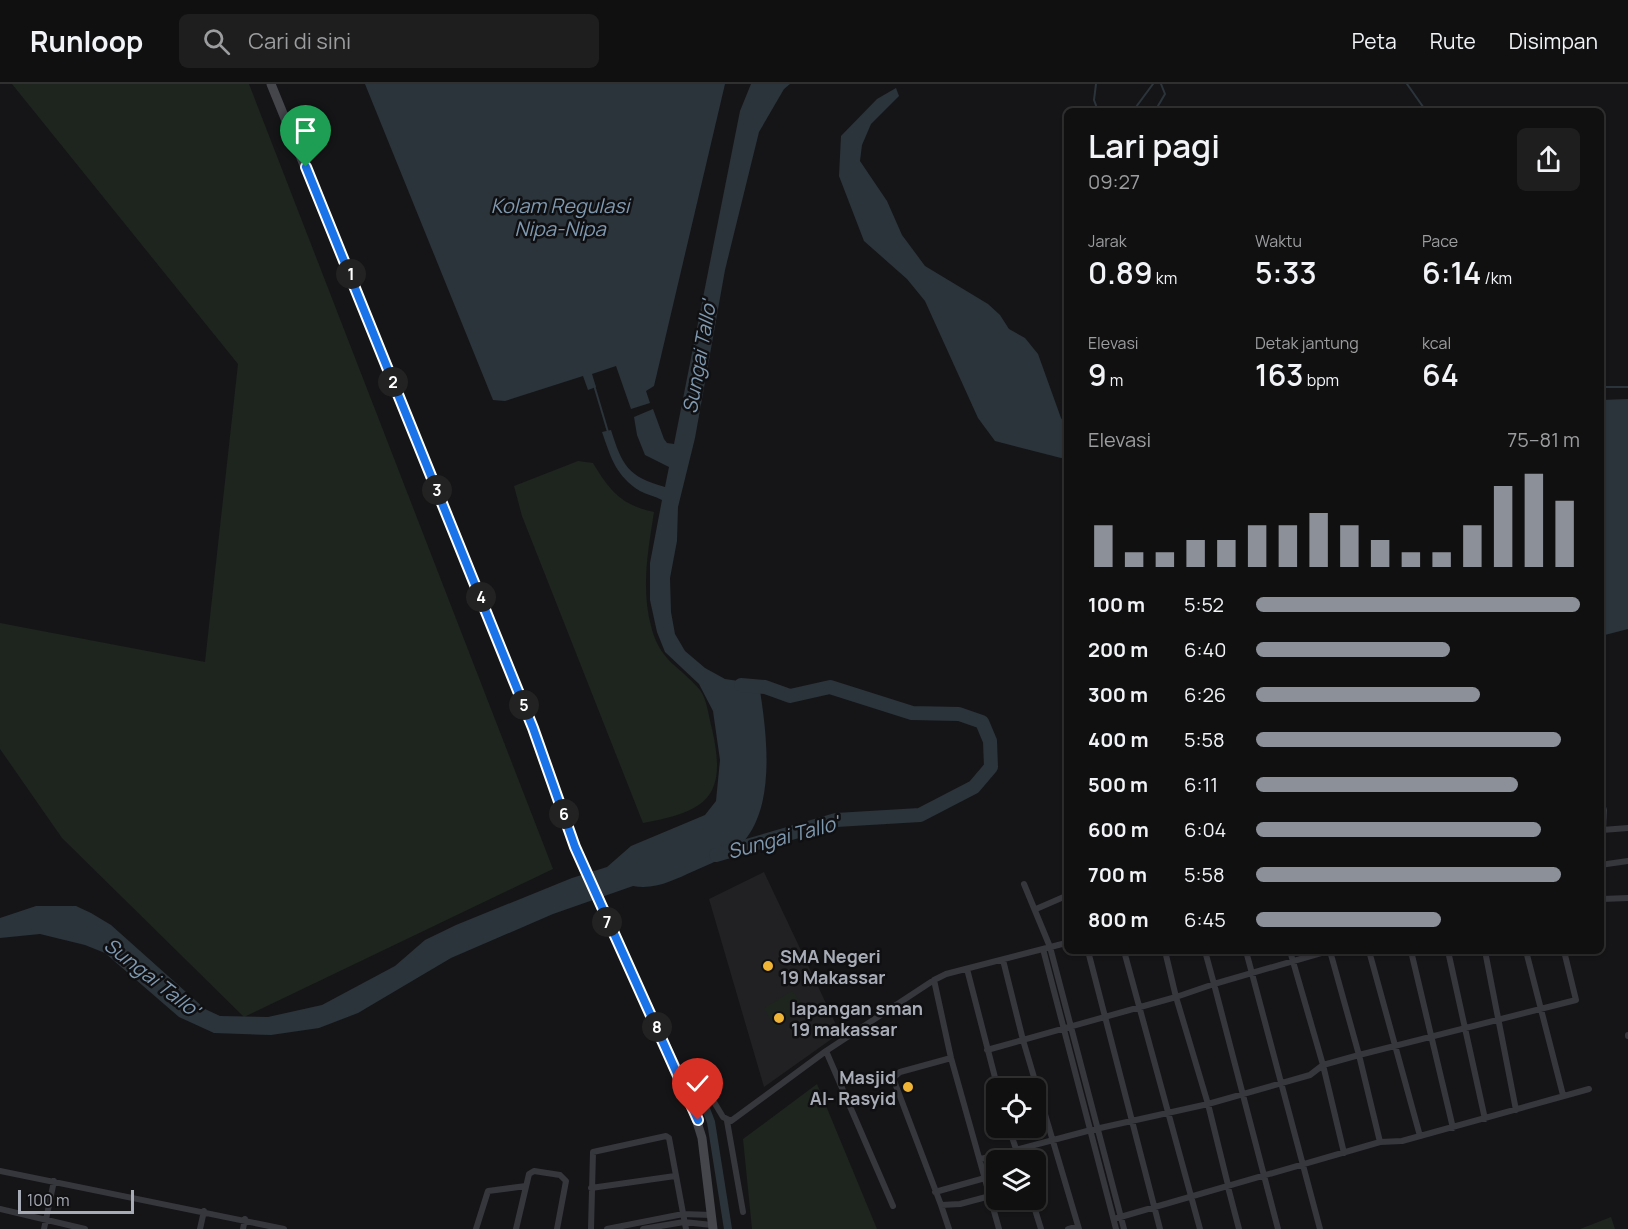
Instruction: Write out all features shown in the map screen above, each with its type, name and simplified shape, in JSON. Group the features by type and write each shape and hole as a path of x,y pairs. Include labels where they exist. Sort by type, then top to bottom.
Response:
{"street":[{"path":"271,84 533,728 575,847 606,919 687,1090 702,1138 712,1223"},
{"path":"1604,830 1628,828"},
{"path":"1604,864 1628,861"},
{"path":"1024,884 1036,909 1063,1029 1090,1130 1118,1218 1125,1229"},
{"path":"1036,909 1064,897"},
{"path":"1604,899 1628,898"},
{"path":"727,1120 736,1119 825,1051 934,980 1064,944"},
{"path":"1046,948 1071,1026 1098,1128 1118,1218 1116,1229"},
{"path":"1089,954 1103,1017 1160,1229"},
{"path":"1125,954 1200,1229"},
{"path":"1166,954 1208,1104 1239,1229"},
{"path":"1206,954 1278,1229"},
{"path":"1247,954 1305,1164 1320,1229"},
{"path":"1291,954 1323,1065 1344,1153"},
{"path":"987,1050 1318,954"},
{"path":"1330,954 1359,1055 1380,1142"},
{"path":"1370,954 1420,1136"},
{"path":"1412,954 1453,1128"},
{"path":"1449,954 1485,1119"},
{"path":"1486,954 1516,1110"},
{"path":"1527,954 1563,1095"},
{"path":"981,1159 1131,1120 1208,1104 1310,1075 1323,1065 1576,1000 1565,954"},
{"path":"1003,960 1023,1040 1079,1228 1068,1229"},
{"path":"967,969 995,1078"},
{"path":"934,980 951,1058 986,1182"},
{"path":"825,1051 893,1206"},
{"path":"949,1229 893,1076 951,1058"},
{"path":"687,1090 705,1087 727,1120 743,1212"},
{"path":"1118,1218 1380,1142 1402,1141 1589,1089"},
{"path":"591,1229 591,1161 595,1150 666,1136 669,1138 685,1225"},
{"path":"1012,1138 1016,1149"},
{"path":"0,1171 245,1219 281,1229"},
{"path":"516,1229 530,1172 534,1171 560,1175 565,1178 566,1186 557,1229"},
{"path":"591,1188 675,1176"},
{"path":"935,1192 985,1178"},
{"path":"44,1229 54,1181"},
{"path":"476,1229 488,1191 526,1186"},
{"path":"941,1205 960,1204 986,1197"},
{"path":"0,1209 85,1229"},
{"path":"994,1210 999,1229"},
{"path":"1035,1210 1041,1229"},
{"path":"201,1229 204,1211"},
{"path":"609,1228 683,1214 712,1223"},
{"path":"243,1229 245,1219"},
{"path":"643,1229 712,1223"}],"shaded area":[{"path":"12,84 249,84 553,869 244,1017 62,838 0,749 0,623 205,662 238,364"},
{"path":"578,461 593,463 611,489 625,501 654,512 646,584 651,626 665,655 700,690 708,709 716,752 717,771 714,786 707,797 697,806 683,813 643,823 522,516 514,486"},
{"name":"SMA Negeri 19 Makassar","path":"764,872 840,1033 764,1087 709,899"},
{"name":"lapangan sman 19 makassar","path":"792,991 804,1006 775,1028 764,1008"},
{"path":"817,1084 877,1229 752,1229 743,1139"},
{"path":"1611,1217 1615,1229 1580,1229"}],"water":[{"name":"Kolam Regulasi Nipa-Nipa","path":"365,84 725,84 654,386 646,391 650,403 631,409 616,366 592,374 596,387 588,390 583,376 505,401 493,400"},
{"path":"751,84 790,84 784,89 759,132 725,270 695,438 678,507 677,541 670,578 671,612 675,634 685,651 705,668 725,679 759,684 765,728 766,777 763,800 756,822 745,841 728,855 672,881 649,887 633,886 553,914 451,958 358,1013 319,1028 271,1035 214,1033 179,1017 105,953 85,945 40,934 0,938 0,918 36,906 76,906 111,925 205,1009 220,1016 268,1017 322,1005 395,966 425,940 572,878 607,867 631,846 705,815 716,801 720,760 713,711 699,684 665,652 657,632 650,600 650,563 662,500 640,491 625,479 612,458 602,432 611,430 628,468 642,479 665,487 669,467 645,455 637,435 634,417 653,409 664,439 667,443 674,444 740,111"},
{"path":"896,88 899,96 871,124 862,145 860,161 887,201 902,235 925,266 988,304 1000,315 1009,329 1025,338 1038,354 1064,422 1064,457 995,441 978,418 925,301 907,279 864,241 839,176 841,136 877,99"},
{"path":"1628,399 1628,629 1604,635 1604,400"}],"waterway":[{"path":"1096,84 1094,100 1097,108"},
{"path":"1135,108 1153,84"},
{"path":"1157,108 1165,94 1161,84"},
{"path":"1407,84 1424,108"},
{"path":"594,385 608,432"},
{"path":"1604,387 1628,387"},
{"name":"Sungai Tallo'","path":"716,855 836,820 920,815 974,787 991,767 990,741 982,722 959,714 912,713 830,687 790,696 765,687 741,685"},
{"path":"701,1096 711,1122 728,1229"}],"place":[{"name":"SMA Negeri 19 Makassar","path":"768,966"},
{"name":"lapangan sman 19 makassar","path":"779,1018"},
{"name":"Masjid Al- Rasyid","path":"908,1087"}],"route":[{"path":"306,167 533,728 575,847 606,919 687,1090 698,1120"}]}
